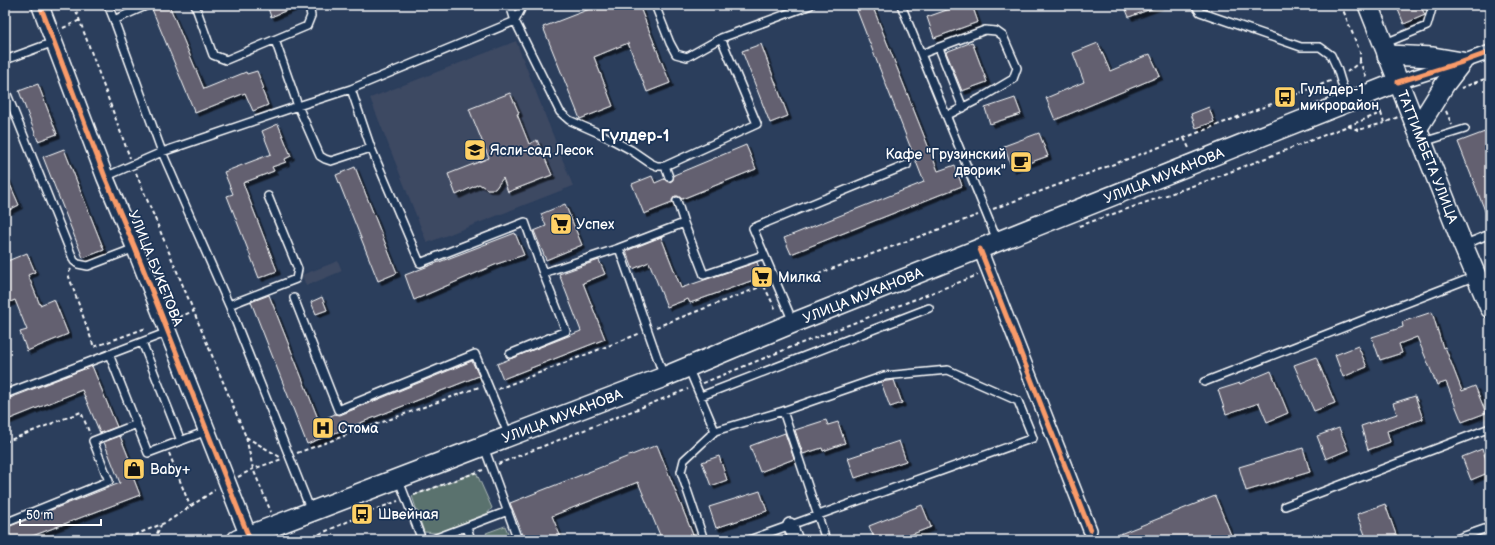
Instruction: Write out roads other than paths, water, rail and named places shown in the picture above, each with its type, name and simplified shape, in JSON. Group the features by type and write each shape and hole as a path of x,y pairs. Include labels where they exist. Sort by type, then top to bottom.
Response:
{"main road":[{"name":"ТАТТИМБЕТА УЛИЦА","path":"1368,5 1463,245 1490,308"},
{"path":"1385,49 1462,62 1445,84 1420,136"},
{"name":"УЛИЦА МУКАНОВА","path":"245,538 311,511 664,377 793,323 1347,101 1398,82"}],"street":[{"name":"УЛИЦА БУКЕТОВА","path":"40,5 56,36 105,177 208,431 245,538"},
{"name":"УЛИЦА МУКАНОВА","path":"1398,82 1490,52"},
{"path":"980,249 1090,530"},
{"path":"790,525 796,540"}],"lane":[{"path":"108,5 162,152 229,305 311,511"},
{"path":"114,20 148,5"},
{"path":"195,5 213,55 220,59 226,60 308,26 311,16 309,5"},
{"path":"510,5 515,21 560,112 569,120 602,135 657,166 665,166 757,124 720,38"},
{"path":"105,177 162,152 351,89 515,21 523,5"},
{"path":"655,5 676,54 687,57 720,38 811,5"},
{"path":"901,5 998,242"},
{"path":"1195,5 1200,12 1301,47 1320,47 1331,54 1347,101"},
{"path":"1385,49 1427,26 1433,5"},
{"path":"921,54 985,30 996,31 1003,36 1017,68 1013,79 964,108 946,116"},
{"path":"5,60 56,36"},
{"path":"274,40 298,106 320,156 332,161 371,148"},
{"path":"939,48 964,108"},
{"path":"5,89 74,261 78,264 88,266 135,248"},
{"path":"351,89 371,148 420,263 525,222 566,331 510,354"},
{"path":"1420,136 1455,132 1465,129"},
{"path":"793,323 763,255 753,228 907,165"},
{"path":"665,166 669,177"},
{"path":"229,305 296,279 298,269 268,196"},
{"path":"678,201 684,223 704,275 763,255"},
{"path":"543,273 619,248 684,223"},
{"path":"1463,245 1490,234"},
{"path":"619,248 664,377"},
{"path":"1204,382 1476,276"},
{"path":"294,298 338,410 475,354 510,436"},
{"path":"701,396 929,308"},
{"path":"5,394 168,332"},
{"path":"142,342 181,441"},
{"path":"109,354 148,452 208,431"},
{"path":"688,367 715,431"},
{"path":"704,540 681,472 684,460 715,431 783,411 884,376 948,370 1018,401 1033,438 749,540"},
{"path":"783,411 826,540"},
{"path":"5,523 109,481 93,441 137,424"},
{"path":"1285,506 1490,428"},
{"path":"483,445 518,540"},
{"path":"398,478 422,540"},
{"path":"431,540 508,511"},
{"path":"467,526 471,540"},
{"path":"1453,540 1490,527"}],"place":[{"name":"Гульдер-1 микрорайон","path":"1285,97"},
{"name":"Ясли-сад Лесок","path":"475,150"},
{"name":"Кафе \"Грузинский дворик\"","path":"1021,162"},
{"name":"Успех","path":"561,224"},
{"name":"Милка","path":"762,277"},
{"name":"Стома","path":"323,428"},
{"name":"Baby+","path":"134,469"},
{"name":"Швейная","path":"362,514"}],"district":[{"name":"Гүлдер-1","path":"635,135"}]}
